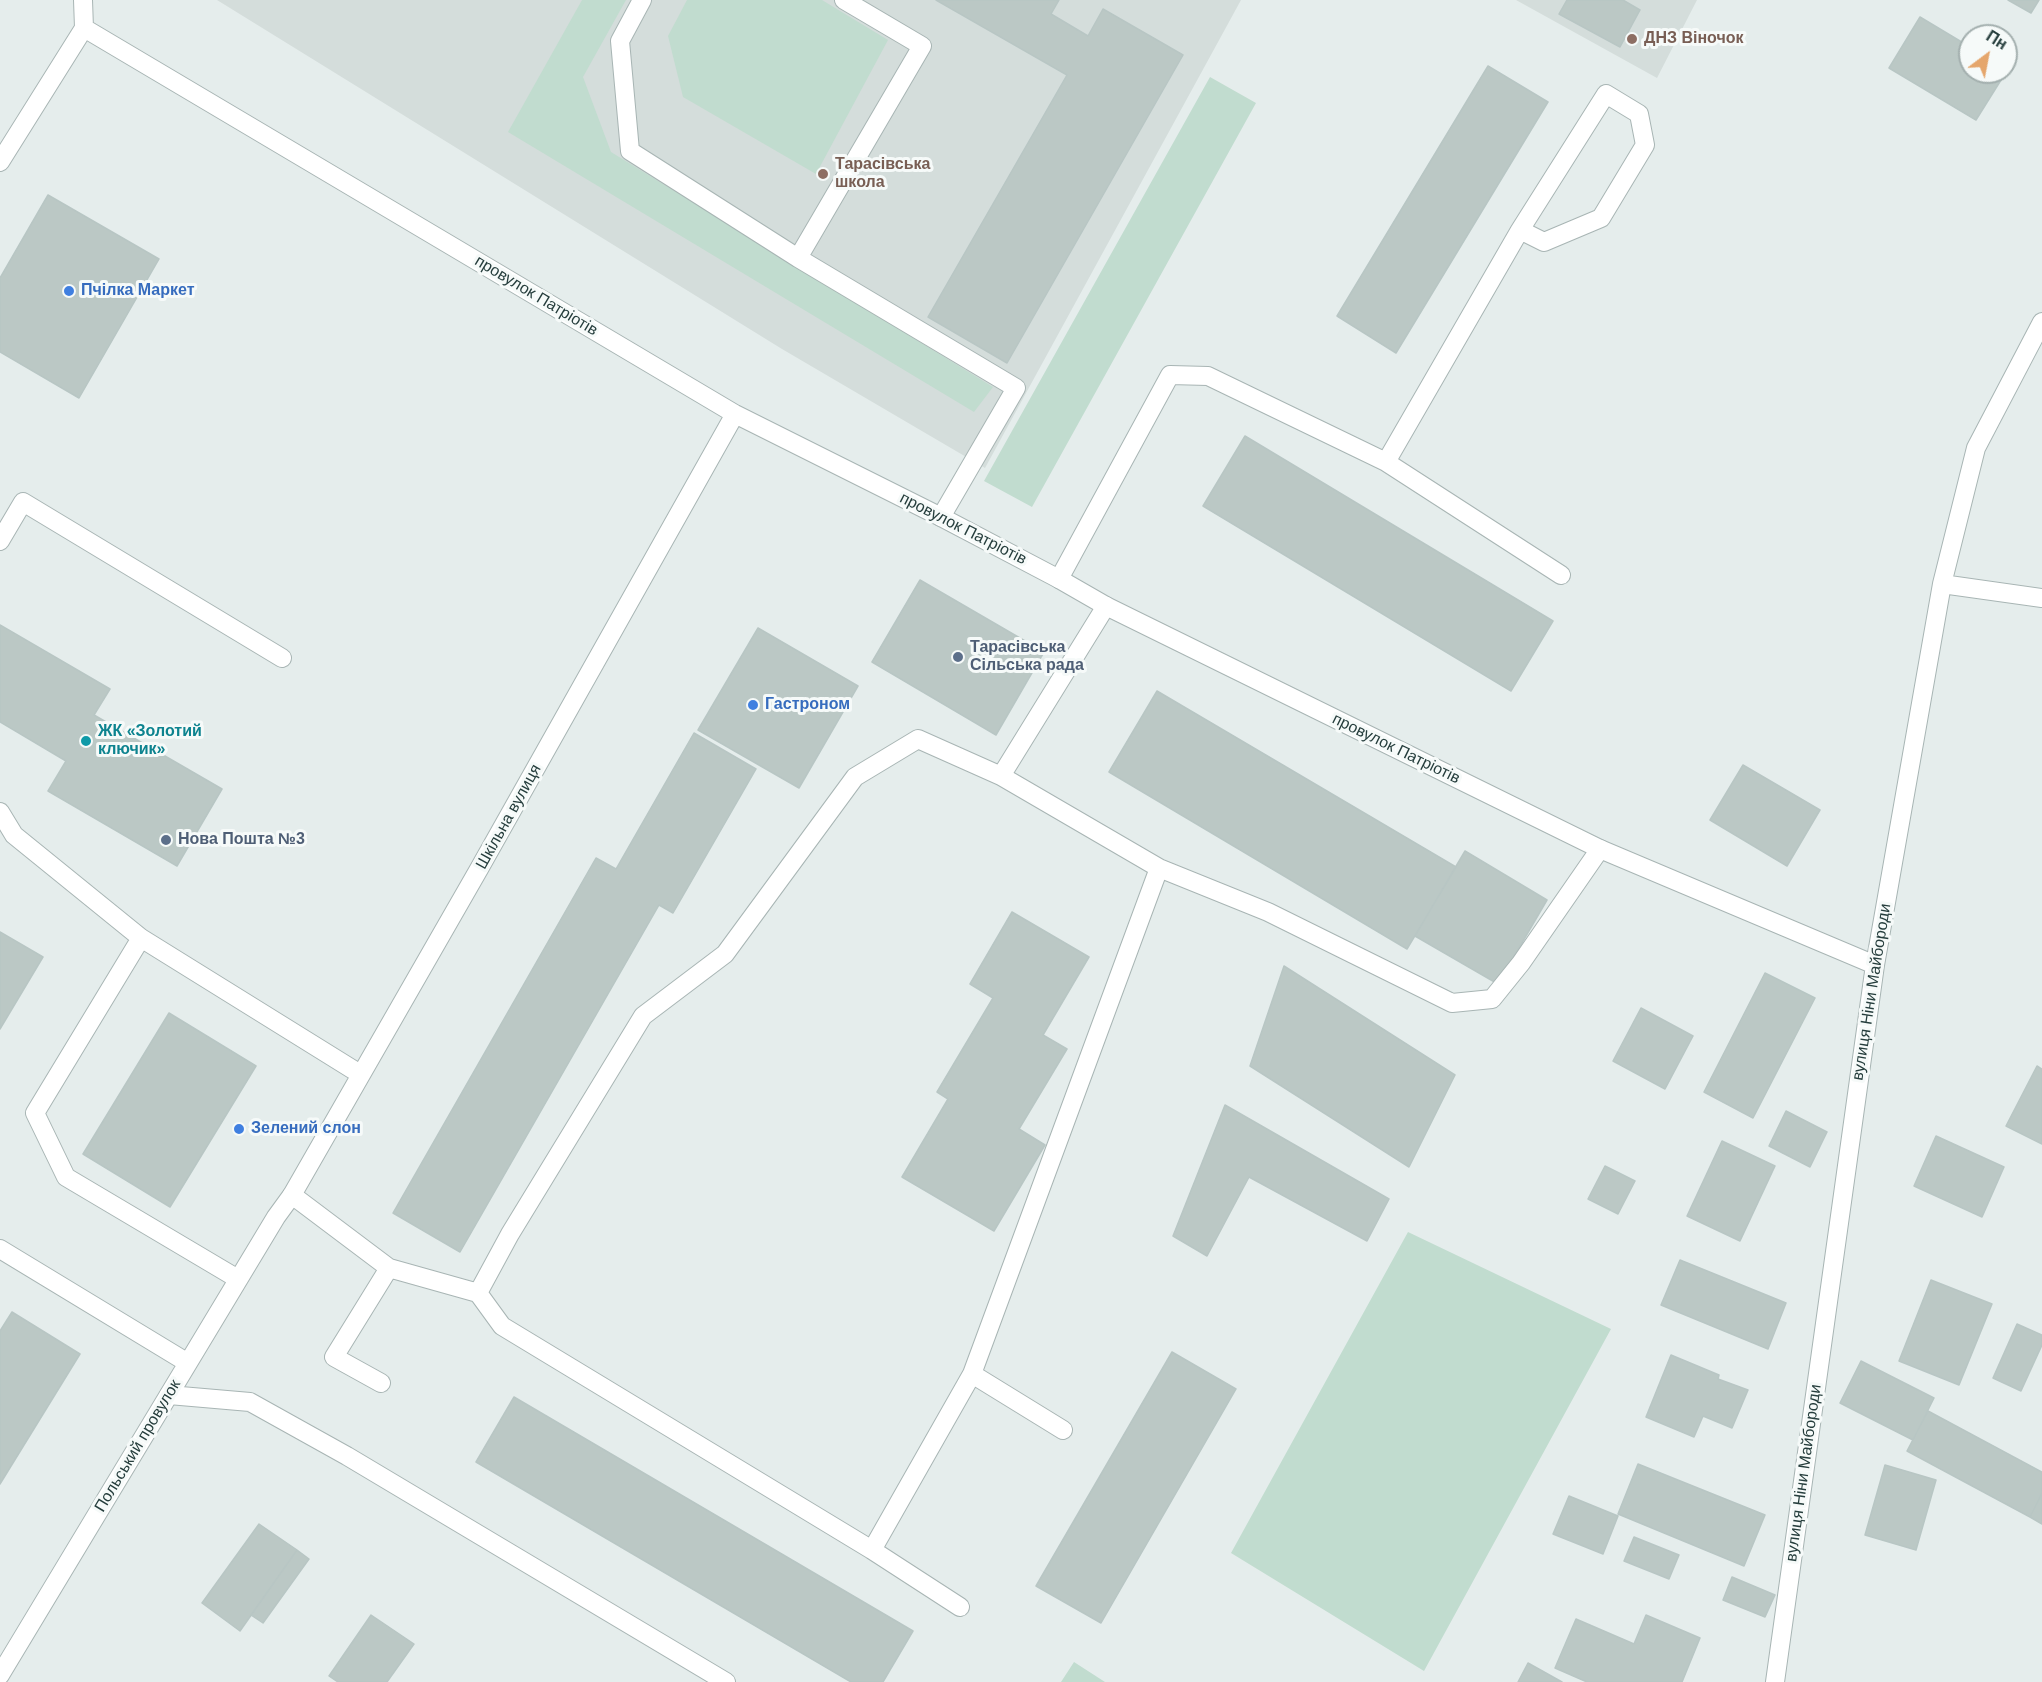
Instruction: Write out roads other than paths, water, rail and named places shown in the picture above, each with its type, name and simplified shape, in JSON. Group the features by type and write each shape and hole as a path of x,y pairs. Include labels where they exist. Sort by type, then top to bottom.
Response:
{"street":[{"path":"0,162 84,28 83,0"},
{"path":"642,0 620,41 630,151 798,258 1016,388 941,517"},
{"path":"798,258 922,46 844,0"},
{"name":"провулок Патріотів","path":"84,28 735,414 941,517 1106,606 1600,849 1875,965"},
{"path":"1386,462 1520,230 1606,94 1639,114 1646,145 1602,218 1544,242 1520,230"},
{"name":"вулиця Ніни Майбороди","path":"1775,1682 1875,965 1942,584 1976,448 2042,322"},
{"path":"1059,579 1170,375 1208,376 1386,462 1561,575"},
{"name":"Шкільна вулиця","path":"276,1217 292,1195 479,869 735,414"},
{"path":"0,541 23,502 282,658"},
{"path":"1942,584 2042,598"},
{"path":"1001,776 1106,606"},
{"path":"478,1293 510,1234 643,1016 725,954 855,777 918,739 1001,776 1159,868 1268,912 1452,1003 1492,999 1521,963 1600,849"},
{"path":"0,812 15,835 141,938 360,1074"},
{"path":"872,1550 972,1374 1159,868"},
{"path":"141,938 35,1113 66,1177 238,1280"},
{"path":"292,1195 389,1268 478,1293 502,1326 872,1550 960,1607"},
{"name":"Польський провулок","path":"0,1675 276,1217"},
{"path":"0,1250 188,1363"},
{"path":"381,1383 334,1357 389,1268"},
{"path":"972,1374 1063,1430"},
{"path":"169,1395 250,1402 347,1456 726,1682"}],"place":[{"name":"ДНЗ Віночок","path":"1632,39"},
{"name":"Тарасівська школа","path":"823,174"},
{"name":"Пчілка Маркет","path":"69,291"},
{"name":"Тарасівська Сільська рада","path":"958,657"},
{"name":"Гастроном","path":"753,705"},
{"name":"ЖК «Золотий ключик»","path":"86,741"},
{"name":"Нова Пошта №3","path":"166,840"},
{"name":"Зелений слон","path":"239,1129"}]}
